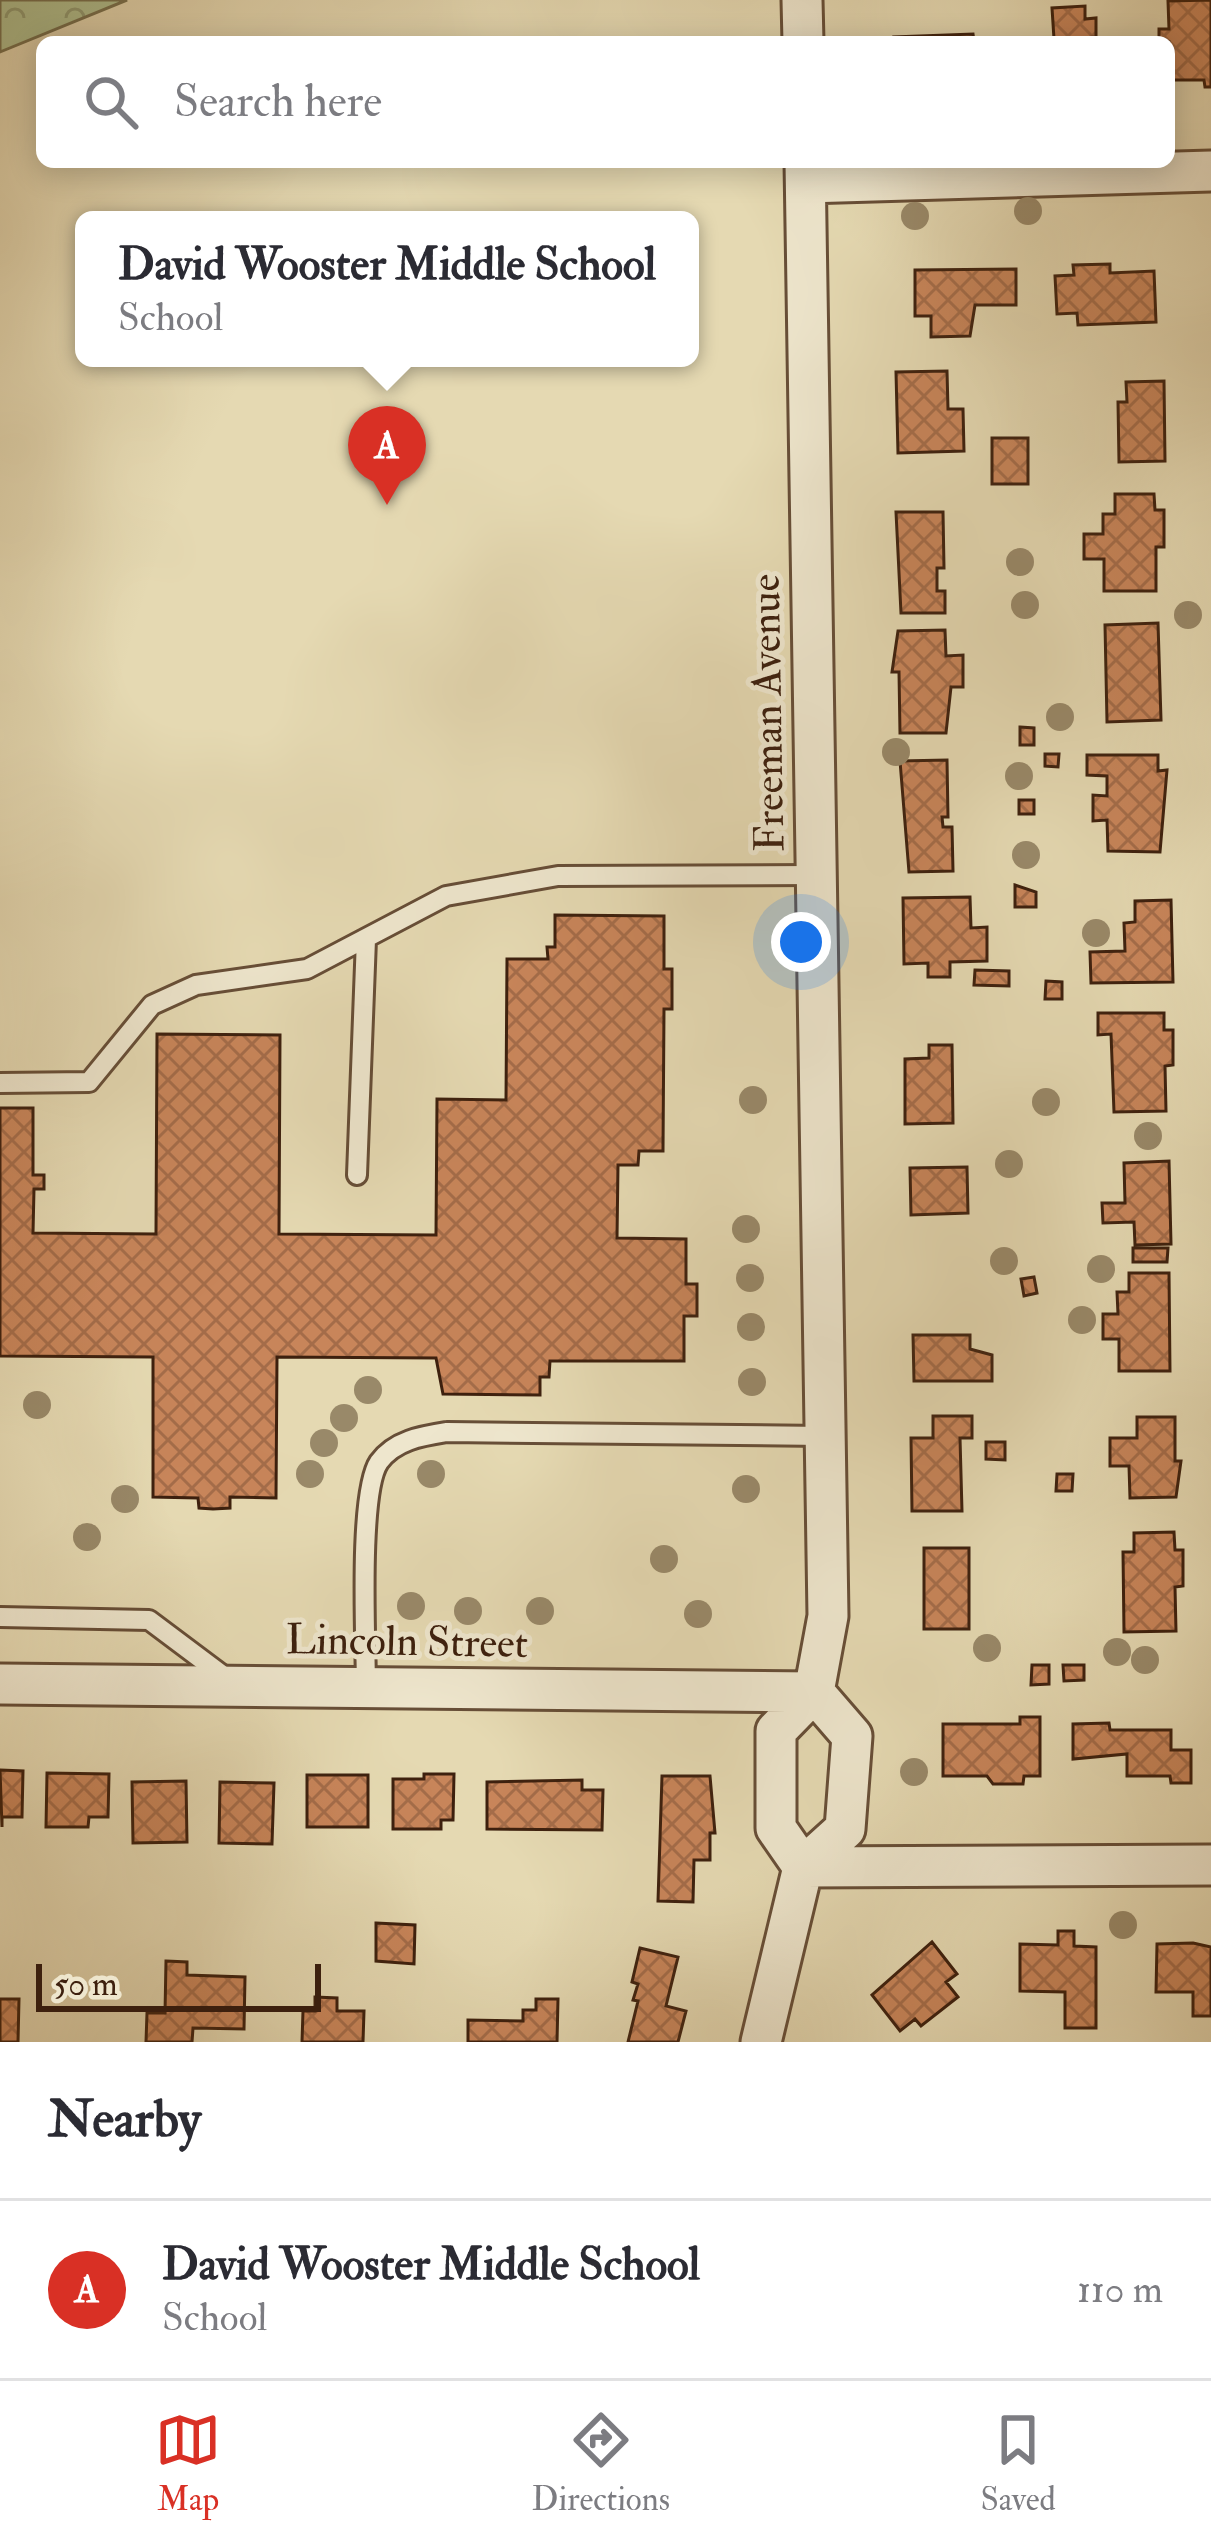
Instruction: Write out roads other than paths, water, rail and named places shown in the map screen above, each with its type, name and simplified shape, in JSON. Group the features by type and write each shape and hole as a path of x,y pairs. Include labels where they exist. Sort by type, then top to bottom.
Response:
{"street":[{"path":"802,0 803,36"},
{"path":"806,173 1211,171"},
{"name":"Freeman Avenue","path":"806,173 828,1616 814,1693"},
{"name":"Lincoln Street","path":"0,1684 814,1693"},
{"path":"761,2042 803,1867 845,1829 852,1736 814,1693 776,1731 776,1828 803,1867"},
{"path":"803,1867 1211,1865"}],"lane":[{"path":"0,1083 89,1082 152,1005 196,985 307,969 446,896 558,876 816,875"},
{"path":"357,1175 366,939"},
{"path":"366,1689 368,1502 379,1462 395,1447 447,1432 824,1436"},
{"path":"0,1617 149,1620 238,1686"}],"place":[{"name":"David Wooster Middle School","path":"387,505"}]}
